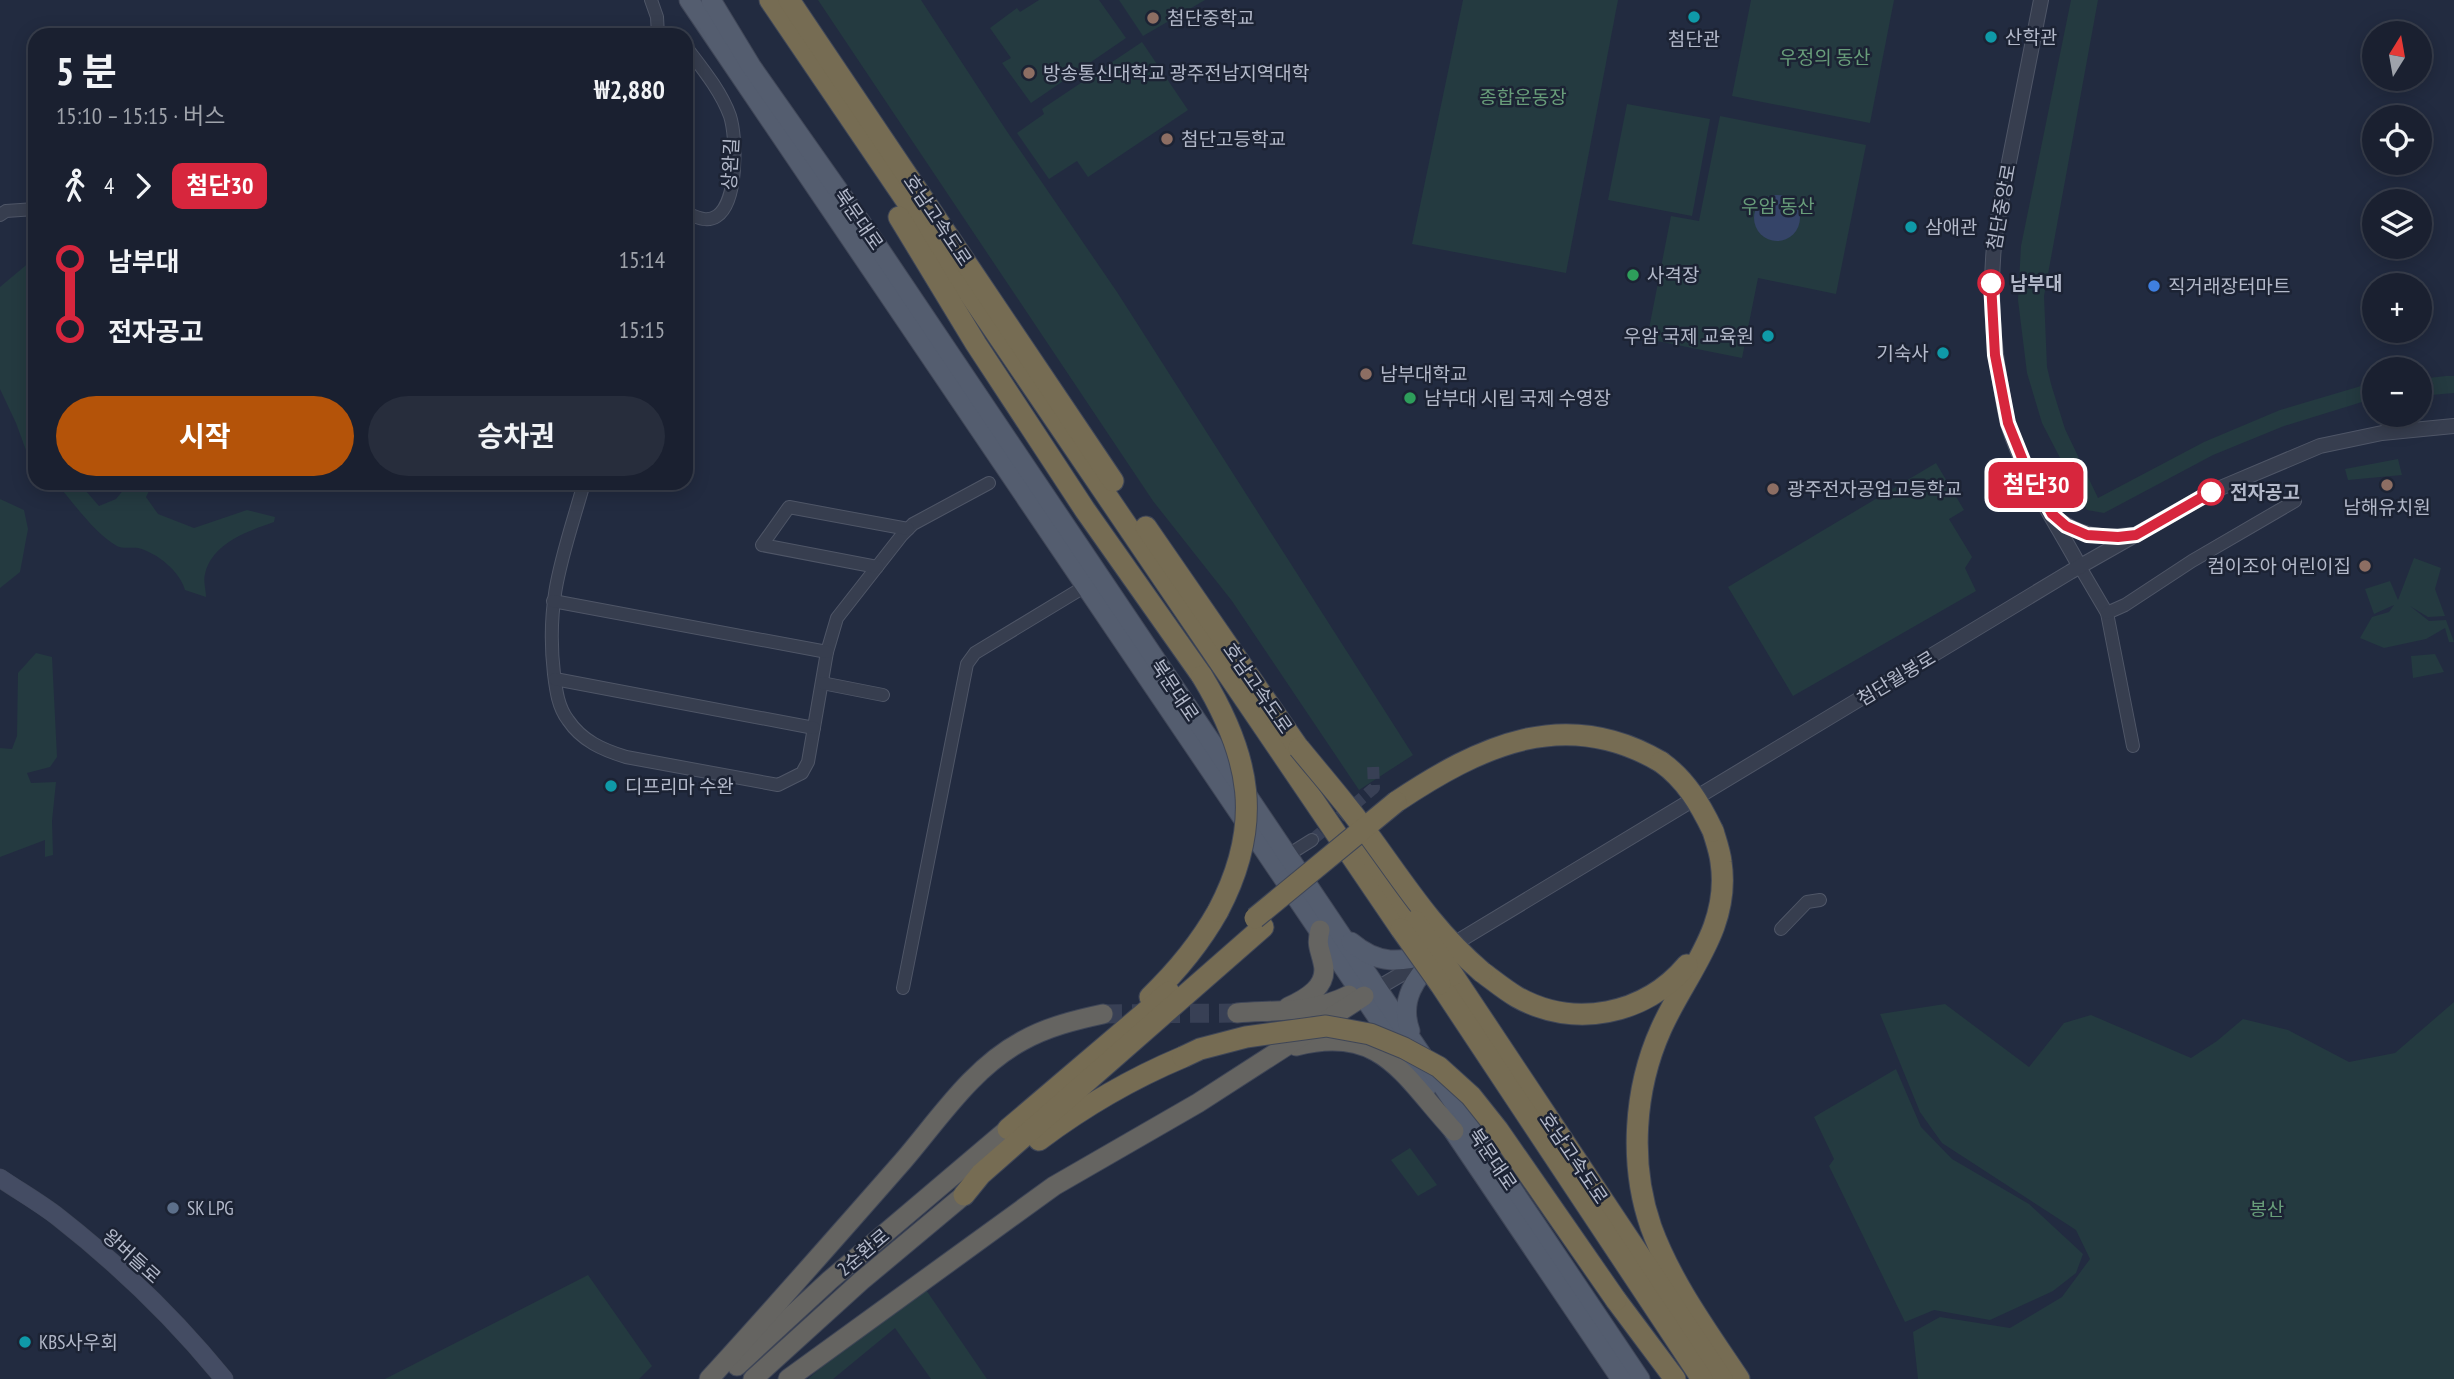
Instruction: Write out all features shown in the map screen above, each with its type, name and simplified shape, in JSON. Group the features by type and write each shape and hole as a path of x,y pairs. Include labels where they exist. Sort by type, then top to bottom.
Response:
{"highway":[{"path":"768,0 792,51 861,156 976,344 1085,510 1202,676 1230,725 1240,752 1247,805 1245,830 1236,871 1209,926 1176,972 1007,1129"},
{"name":"호남고속도로","path":"768,0 1017,368 1408,925 1722,1379"},
{"name":"호남고속도로","path":"789,0 1120,490 1299,748 1408,925"},
{"path":"1299,748 1354,815 1425,914 1455,947 1482,972 1518,998 1564,1014 1610,1012 1633,1006 1654,995 1686,966 1697,950 1708,921 1711,900 1707,834"},
{"path":"1007,1129 1259,922 1440,789 1478,768 1533,750 1584,748 1615,755 1641,765 1680,797 1707,834 1721,861 1721,905 1716,925 1679,994 1650,1057 1638,1116 1638,1150 1641,1188 1651,1226 1672,1274 1739,1379"},
{"path":"964,1195 981,1174 1259,922"},
{"path":"1282,1010 1305,1000 1324,978 1324,964 1317,944 1329,929"},
{"name":"호남고속도로","path":"1446,980 1702,1379"},
{"path":"1237,1013 1331,1004 1350,995 1371,992"},
{"path":"788,1379 1054,1186 1270,1059 1371,992"},
{"path":"709,1379 796,1284 962,1089 1001,1055 1022,1041 1066,1023 1103,1014"},
{"path":"964,1195 1075,1115 1136,1079 1200,1049 1246,1037 1326,1026 1370,1034 1439,1067 1471,1096 1498,1129 1616,1300 1675,1379"},
{"path":"1270,1059 1296,1046 1312,1042 1346,1040 1362,1044 1394,1064 1454,1132"},
{"name":"2순환로","path":"722,1379 830,1280 1007,1129"},
{"name":"2순환로","path":"753,1379 861,1281 964,1195"}],"main road":[{"name":"북문대로","path":"690,0 840,219 1084,587 1329,929 1371,992 1454,1132 1620,1379"},
{"name":"북문대로","path":"710,0 751,66 874,241 1288,855 1329,929"},
{"path":"1329,929 1366,954 1385,960 1407,960 1444,949"},
{"path":"1418,1048 1407,1022 1407,997 1420,976 1444,949"},
{"name":"북문대로","path":"1371,992 1418,1048 1640,1379"},
{"name":"왕버들로","path":"0,1178 58,1217 122,1274 224,1379"}],"street":[{"path":"651,0 658,28"},
{"name":"첨단중앙로","path":"2041,0 1996,228 1991,264 1991,306 1995,355 2008,423 2024,463 2080,567"},
{"name":"상완길","path":"693,57 723,102 734,135 733,172 729,198 723,210 716,217 705,220 693,216"},
{"path":"0,215 6,211 28,209"},
{"name":"첨단월봉로","path":"1371,992 2080,567 2211,492 2320,446 2382,433 2454,426"},
{"path":"582,490 557,575 553,601 551,633 555,679 559,704 566,719 590,743 626,757 778,785 802,773 808,762 827,652 837,618 913,524 989,483"},
{"path":"2106,613 2125,605 2192,561 2295,501"},
{"path":"877,567 762,545 789,507 908,529"},
{"path":"2052,514 2066,526 2087,535 2136,535"},
{"path":"2080,567 2106,613 2133,746"},
{"path":"903,988 967,664 975,653 1084,587"},
{"path":"553,601 827,652"},
{"path":"555,679 814,728"},
{"path":"822,683 883,695"},
{"path":"1288,855 1312,840"},
{"path":"1781,929 1807,902 1820,900"}],"green space":[{"path":"818,0 921,0 1117,292 1413,755 1359,790 1232,601 1153,501"},
{"path":"1039,0 1099,0 1126,38 1031,103 1002,63 1011,58 990,28 1017,8 1020,12"},
{"name":"첨단중학교","path":"1119,0 1205,0 1143,36"},
{"name":"종합운동장","path":"1463,0 1618,0 1566,273 1412,244"},
{"name":"우정의 동산","path":"1751,0 1894,0 1870,123 1732,96"},
{"path":"2071,0 2098,0 2044,296 2047,367 2051,384 2065,429 2098,498 2204,442 2280,410 2362,386 2362,402 2284,426 2213,455 2104,513 2087,510 2042,423 2027,373 2018,300 2021,246"},
{"path":"1142,42 1188,110 1088,177 1077,161 1049,179 1017,133 1044,114 1042,109"},
{"path":"1627,104 1710,119 1692,216 1608,200"},
{"name":"우암 동산","path":"1720,116 1866,145 1836,294 1758,278 1742,358 1647,339 1671,216 1699,221"},
{"path":"28,264 28,454 0,389 0,287"},
{"path":"2454,376 2454,393 2432,395 2432,378"},
{"path":"2398,459 2402,475 2348,480 2345,469"},
{"path":"1936,463 1964,510 1949,519 1972,557 1965,568 1976,591 1793,696 1728,587"},
{"path":"62,490 85,490 99,506 116,499 123,490 150,490 146,497 158,514 194,528 247,510 275,517 274,522 232,540 215,554 205,574 206,597 185,590 173,570 153,554 138,548 119,547 92,525"},
{"path":"0,499 24,510 28,529 20,572 0,588"},
{"path":"2414,558 2441,568 2435,589 2445,616 2428,617 2410,606 2429,621 2446,620 2454,642 2449,642 2445,628 2426,639 2384,648 2360,638 2372,617 2389,612 2394,605 2374,614 2365,589 2390,581 2398,600"},
{"path":"36,653 52,657 57,757 50,767 27,773 31,783 56,782 52,821 53,855 45,857 45,840 0,857 0,748 12,749 17,736 18,673"},
{"path":"2435,654 2444,672 2413,678 2411,656"},
{"name":"봉산","path":"2454,1002 2454,1379 1918,1379 1913,1332 1940,1317 2010,1328 2062,1297 2090,1259 2076,1230 1942,1143 1920,1112 1880,1014 1945,1004 2029,1067 2064,1023 2091,1015 2191,1058 2243,1019 2288,1030 2349,1062 2395,1053"},
{"path":"1896,1069 1921,1127 1952,1159 2029,1204 2083,1254 2076,1273 2053,1291 1990,1320 1934,1310 1905,1322 1829,1166 1834,1159 1814,1117"},
{"path":"1410,1148 1437,1185 1418,1196 1391,1160"},
{"path":"588,1275 652,1366 639,1379 385,1379"},
{"path":"924,1287 987,1379 931,1379 895,1328 833,1379 808,1379 849,1342"}],"water":[{"path":"1777,195 1793,202 1800,218 1793,234 1777,241 1761,234 1754,218 1761,202"}],"tunnel":[{"path":"1312,840 1374,788 1373,764"},
{"path":"1103,1014 1237,1013"}],"bus line":[{"name":"첨단30","path":"1991,283 1995,355 2008,423 2024,463 2052,514 2066,526 2087,535 2136,535 2211,492"}],"place":[{"name":"첨단관","path":"1694,17"},
{"name":"첨단중학교","path":"1153,18"},
{"name":"산학관","path":"1991,37"},
{"name":"방송통신대학교 광주전남지역대학","path":"1029,73"},
{"name":"첨단고등학교","path":"1167,139"},
{"name":"삼애관","path":"1911,227"},
{"name":"사격장","path":"1633,275"},
{"name":"남부대","path":"1991,283"},
{"name":"직거래장터마트","path":"2154,286"},
{"name":"우암 국제 교육원","path":"1768,336"},
{"name":"기숙사","path":"1943,353"},
{"name":"남부대학교","path":"1366,374"},
{"name":"남부대 시립 국제 수영장","path":"1410,398"},
{"name":"남해유치원","path":"2387,485"},
{"name":"광주전자공업고등학교","path":"1773,489"},
{"name":"전자공고","path":"2211,492"},
{"name":"컴이조아 어린이집","path":"2365,566"},
{"name":"디프리마 수완","path":"611,786"},
{"name":"SK LPG","path":"173,1208"},
{"name":"KBS사우회","path":"25,1342"}]}
